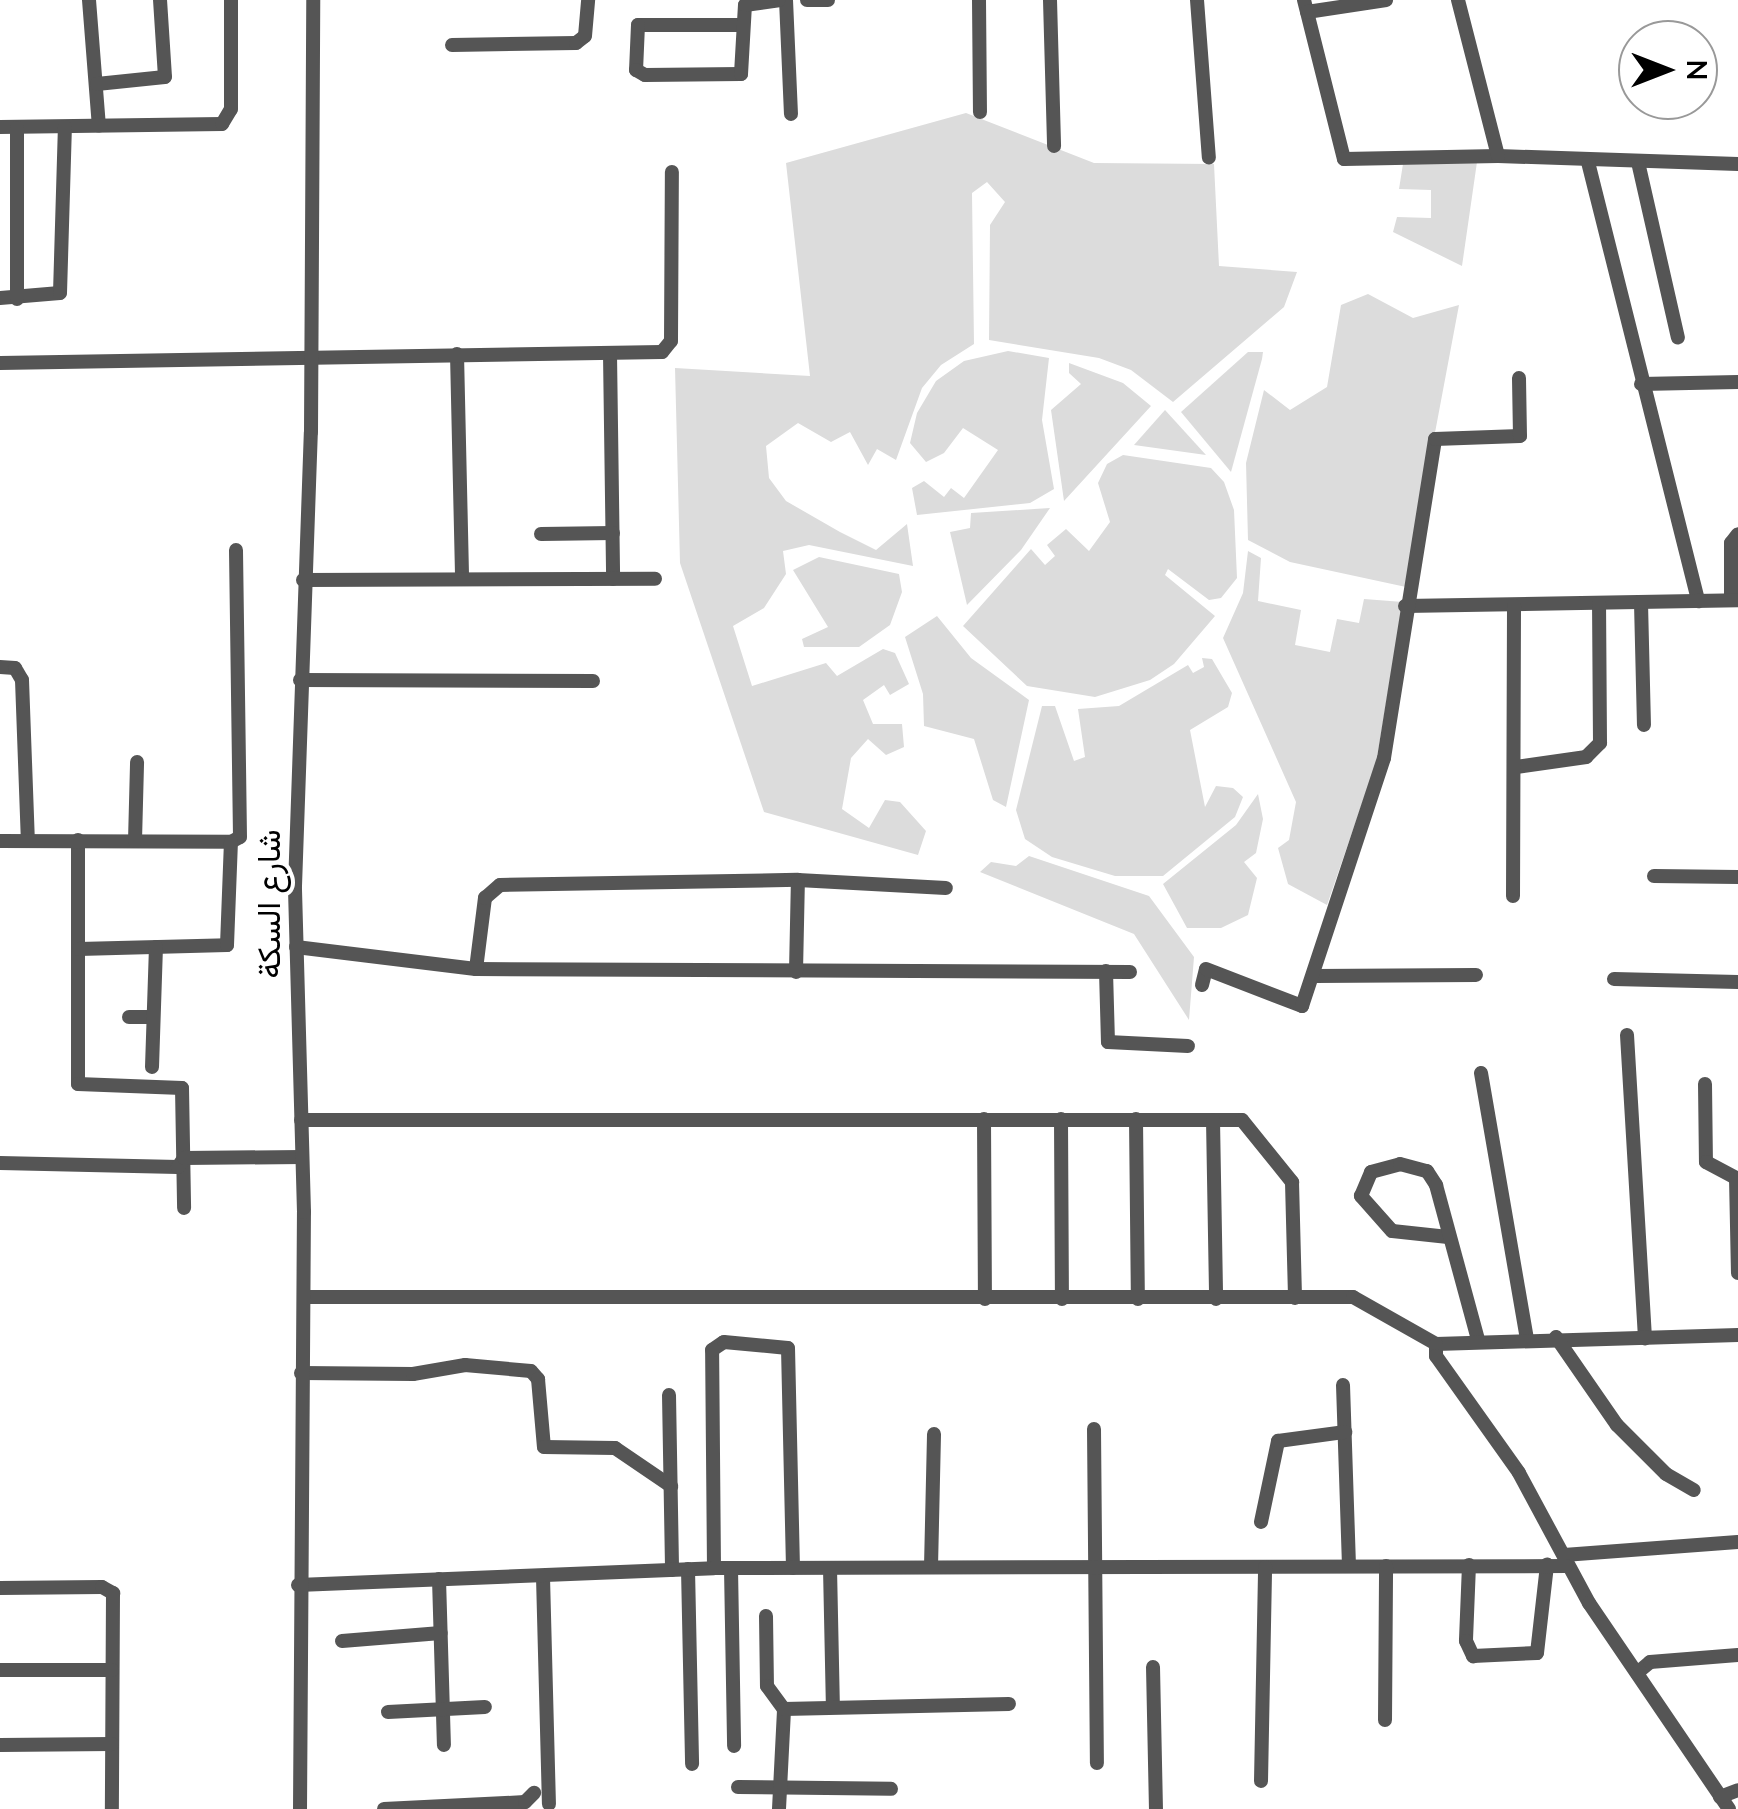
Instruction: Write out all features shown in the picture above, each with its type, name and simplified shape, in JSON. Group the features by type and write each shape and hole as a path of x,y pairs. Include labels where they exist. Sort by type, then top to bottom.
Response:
{"street":[{"path":"89,0 99,126"},
{"path":"97,84 165,77 160,0"},
{"path":"0,128 210,127 228,118 231,0"},
{"name":"شارع السكة","path":"300,1809 298,1585 304,1297 297,1157 301,1120 296,947 310,354 313,0"},
{"path":"452,45 576,43 585,36 588,0"},
{"path":"742,26 638,25 636,70 644,75 741,74 742,26 747,4 782,0 790,114"},
{"path":"807,0 828,0"},
{"path":"979,0 980,112"},
{"path":"1050,0 1054,146"},
{"path":"1198,0 1209,158"},
{"path":"1386,0 1306,6 1344,160 1498,156 1738,164"},
{"path":"1458,0 1498,156"},
{"path":"0,298 60,293 65,127"},
{"path":"17,128 17,298"},
{"path":"1588,162 1640,384 1698,600"},
{"path":"1638,162 1678,338"},
{"path":"0,363 310,354 662,352 671,341 672,172"},
{"path":"457,354 462,579"},
{"path":"610,354 613,579"},
{"path":"1202,986 1206,969 1302,1006 1384,758 1404,606 1436,439 1520,436 1519,378"},
{"path":"1640,384 1738,382"},
{"path":"541,534 613,534"},
{"path":"1404,606 1735,600 1731,543 1738,534"},
{"path":"0,841 231,842 240,837 236,550"},
{"path":"302,580 655,579"},
{"path":"1641,603 1644,725"},
{"path":"1516,767 1586,758 1600,743 1599,604"},
{"path":"1513,896 1514,606"},
{"path":"0,667 15,668 22,680 28,840"},
{"path":"300,680 593,681"},
{"path":"135,841 136,762"},
{"path":"78,840 78,1084 182,1088 184,1208"},
{"path":"78,948 227,945 231,842"},
{"path":"1654,876 1738,878"},
{"path":"476,969 485,898 494,887 798,880 946,888"},
{"path":"796,972 798,880"},
{"path":"152,1067 156,947"},
{"path":"296,947 476,969 1130,972"},
{"path":"1106,971 1108,1042 1188,1046"},
{"path":"1315,976 1476,974"},
{"path":"1614,980 1738,982"},
{"path":"129,1017 152,1017"},
{"path":"1627,1035 1644,1338"},
{"path":"1481,1073 1527,1338"},
{"path":"1704,1084 1706,1162 1731,1170 1736,1178 1738,1273"},
{"path":"984,1119 985,1299"},
{"path":"1061,1119 1062,1299"},
{"path":"1136,1119 1138,1299"},
{"path":"301,1120 1248,1122 1292,1182 1294,1298"},
{"path":"1214,1120 1216,1299"},
{"path":"184,1158 297,1157"},
{"path":"0,1164 178,1167 184,1158"},
{"path":"1448,1237 1392,1231 1361,1196 1372,1172 1400,1164 1427,1171 1448,1237 1478,1340"},
{"path":"304,1297 1294,1298 1368,1302 1436,1344 1556,1337 1738,1335"},
{"path":"1556,1337 1617,1425 1666,1474 1694,1490"},
{"path":"714,1568 712,1350 718,1343 782,1342 789,1352 792,1568"},
{"path":"1436,1344 1436,1356 1519,1473 1565,1560 1725,1803 1738,1790"},
{"path":"302,1373 413,1374 465,1365 531,1372 538,1380 544,1446 615,1448 670,1486"},
{"path":"1344,1385 1350,1565"},
{"path":"668,1395 672,1570"},
{"path":"1094,1429 1097,1763"},
{"path":"1260,1522 1278,1441 1346,1432"},
{"path":"931,1567 934,1434"},
{"path":"298,1585 714,1568 1547,1565 1738,1542"},
{"path":"1469,1564 1466,1640 1473,1656 1537,1653 1547,1565"},
{"path":"1386,1566 1386,1720"},
{"path":"1262,1781 1265,1567"},
{"path":"730,1568 734,1746"},
{"path":"830,1568 833,1707"},
{"path":"688,1569 692,1764"},
{"path":"543,1577 549,1804"},
{"path":"439,1579 444,1745"},
{"path":"0,1588 110,1588 112,1809"},
{"path":"766,1616 767,1686 784,1709 779,1809"},
{"path":"342,1640 441,1633"},
{"path":"1637,1673 1656,1660 1738,1655"},
{"path":"1153,1666 1156,1809"},
{"path":"0,1670 112,1670"},
{"path":"784,1709 1009,1704"},
{"path":"388,1712 485,1707"},
{"path":"0,1744 112,1744"},
{"path":"738,1787 891,1788"},
{"path":"384,1809 525,1802 534,1792"}],"shaded area":[{"path":"966,113 1094,163 1214,164 1219,266 1297,272 1284,307 1173,402 1131,370 1099,358 989,340 990,225 1005,202 987,182 972,193 974,344 941,365 922,388 896,460 877,449 868,465 850,432 831,442 798,423 766,446 769,478 786,501 840,532 876,550 907,524 913,566 809,545 783,551 786,574 764,608 733,626 752,686 826,663 837,676 883,649 895,653 909,684 890,695 884,685 863,700 873,724 902,724 904,747 886,755 868,739 851,758 842,809 869,828 885,800 900,802 926,831 918,855 764,812 680,563 675,368 810,376 786,163"},
{"path":"1477,162 1462,266 1393,232 1397,217 1431,218 1431,190 1399,189 1403,164"},
{"path":"1368,294 1413,318 1459,305 1406,587 1290,562 1248,540 1246,463 1264,390 1290,410 1327,387 1341,305"},
{"path":"1008,351 1049,358 1042,420 1054,489 1030,503 917,515 912,488 924,481 944,497 951,488 964,498 998,450 963,428 944,453 926,462 910,443 917,413 936,381 964,361"},
{"path":"1248,352 1263,352 1231,472 1181,412"},
{"path":"1069,363 1123,383 1151,406 1064,501 1051,410 1081,384 1069,373"},
{"path":"1165,410 1206,455 1134,445"},
{"path":"1123,455 1211,468 1224,482 1234,510 1237,578 1221,598 1209,600 1168,569 1165,575 1215,616 1174,664 1150,680 1095,697 1027,686 963,626 1031,549 1045,565 1055,556 1047,545 1066,529 1089,551 1110,522 1098,483 1107,464"},
{"path":"1050,508 1021,550 967,605 950,532 970,528 971,513"},
{"path":"1248,551 1261,558 1258,601 1301,610 1295,645 1330,652 1337,619 1359,623 1364,599 1403,602 1376,763 1327,905 1288,884 1278,848 1289,840 1296,802 1223,638 1243,593"},
{"path":"819,557 899,574 902,592 890,625 859,647 804,647 802,639 828,627 793,570"},
{"path":"937,616 971,658 1029,700 1006,807 993,800 974,739 924,726 923,694 905,637"},
{"path":"1202,658 1212,659 1232,693 1228,707 1190,730 1205,807 1216,786 1233,788 1243,797 1235,817 1163,876 1115,876 1052,857 1025,839 1016,810 1042,706 1055,706 1074,761 1085,757 1078,709 1119,706 1188,665 1193,673 1204,667"},
{"path":"1258,794 1263,819 1256,853 1244,862 1257,878 1248,915 1221,928 1187,928 1163,884 1236,825"},
{"path":"1029,856 1149,896 1194,957 1189,1020 1134,934 980,872 991,862 1016,866"}]}
